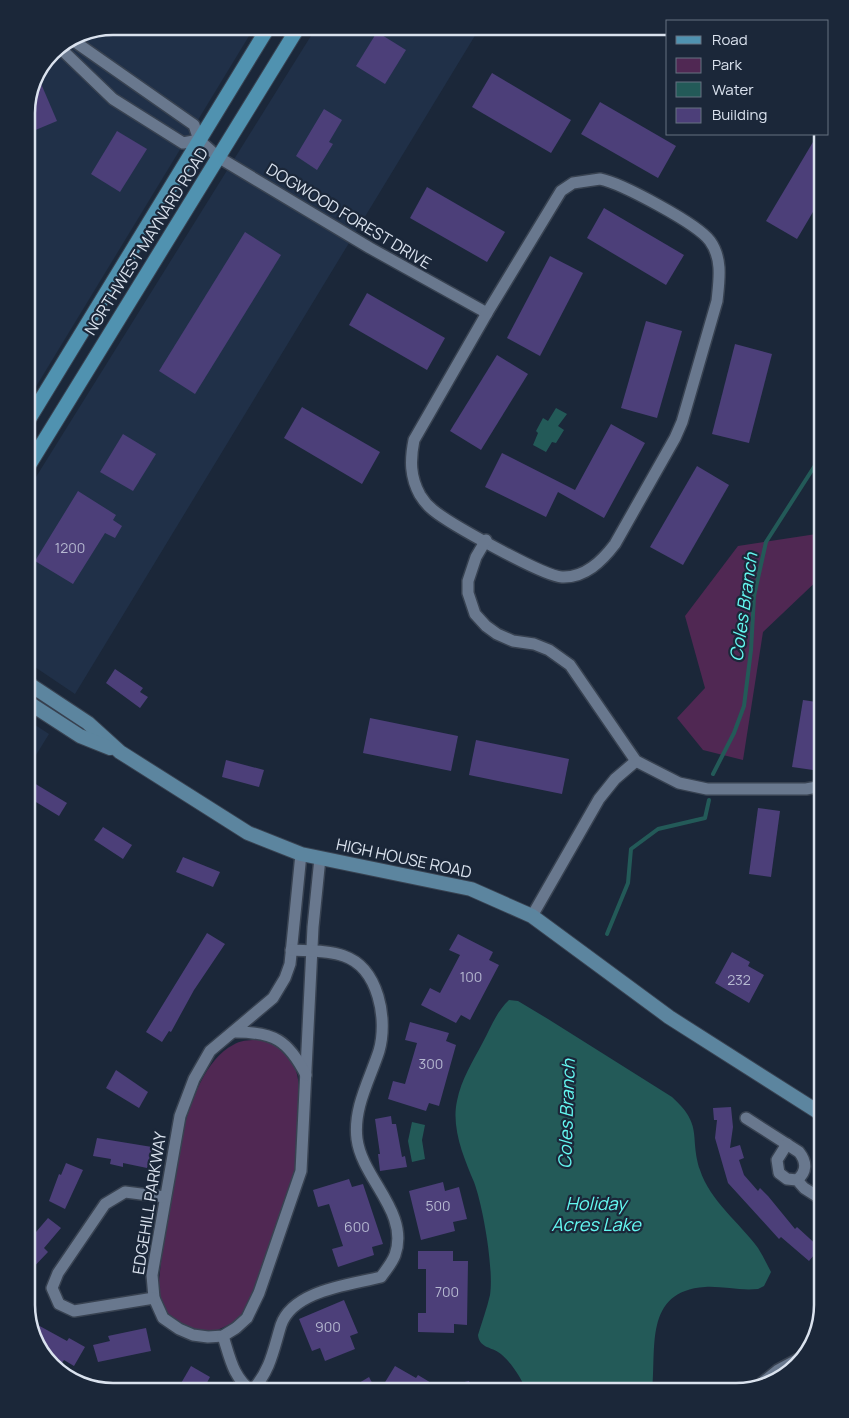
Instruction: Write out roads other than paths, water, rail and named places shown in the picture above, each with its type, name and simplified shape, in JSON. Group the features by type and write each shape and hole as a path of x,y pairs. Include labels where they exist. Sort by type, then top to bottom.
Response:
{"main road":[{"name":"NORTHWEST MAYNARD ROAD","path":"35,409 264,35"},
{"name":"NORTHWEST MAYNARD ROAD","path":"35,455 294,35"},
{"name":"HIGH HOUSE ROAD","path":"35,688 88,723 120,752 248,833 301,854 442,881 472,889 532,916 669,1017 814,1109"},
{"name":"HIGH HOUSE ROAD","path":"35,707 80,736 120,752"}],"street":[{"name":"DOGWOOD FOREST DRIVE","path":"77,44 194,125 199,140 218,157 370,248 486,313"},
{"path":"64,52 114,99 183,143 199,140"},
{"path":"586,180 613,181 699,231 710,241 717,256 720,270 717,301 682,422 615,544 606,556 592,568 578,574 562,577 534,568 432,509 416,486 410,458 414,440 486,313 560,191 573,183 586,180"},
{"path":"486,540 474,563 468,581 468,593 475,614 497,634 513,641 534,644 559,656 570,665 636,761 679,783 706,789 814,788"},
{"path":"532,916 599,799 615,779 636,761"},
{"name":"EDGEHILL PARKWAY","path":"223,1336 208,1337 179,1329 163,1318 154,1298 152,1275 180,1116 194,1078 210,1051 265,1006 278,991 290,964 301,854"},
{"path":"241,1383 233,1370 223,1336 236,1328 253,1307 295,1192 303,1156 314,903 320,858"},
{"path":"258,1383 269,1367 282,1322 288,1310 295,1304 316,1294 381,1277 396,1254 397,1230 395,1219 365,1166 357,1136 356,1123 380,1049 382,1022 380,1004 372,982 365,971 352,960 343,955 291,950"},
{"path":"234,1032 253,1032 278,1039 295,1054 306,1075"},
{"path":"746,1118 787,1144 803,1157 805,1170 803,1175 797,1180"},
{"path":"787,1144 777,1160 777,1169 787,1179 797,1180 814,1193"},
{"path":"154,1298 74,1311 59,1304 52,1288 58,1273 106,1204 125,1192 165,1197"}],"water":[{"path":"556,408 567,414 558,426 564,430 556,443 552,442 546,452 533,445 538,433 536,431 543,418 548,421"},
{"name":"Holiday Acres Lake","path":"509,1000 518,1001 672,1097 682,1107 692,1124 700,1170 711,1192 758,1248 771,1272 764,1286 758,1289 705,1287 685,1291 671,1299 662,1311 657,1325 653,1383 522,1383 507,1359 480,1342 478,1335 490,1295 489,1254 477,1193 459,1143 456,1111 461,1086 494,1019"},
{"path":"412,1122 425,1125 422,1140 425,1159 412,1162 408,1141"}],"waterway":[{"name":"Coles Branch","path":"713,774 734,733 744,706 751,650 754,596 766,542 814,467"},
{"name":"Coles Branch","path":"607,934 628,883 631,849 658,829 705,818 709,800"}]}
